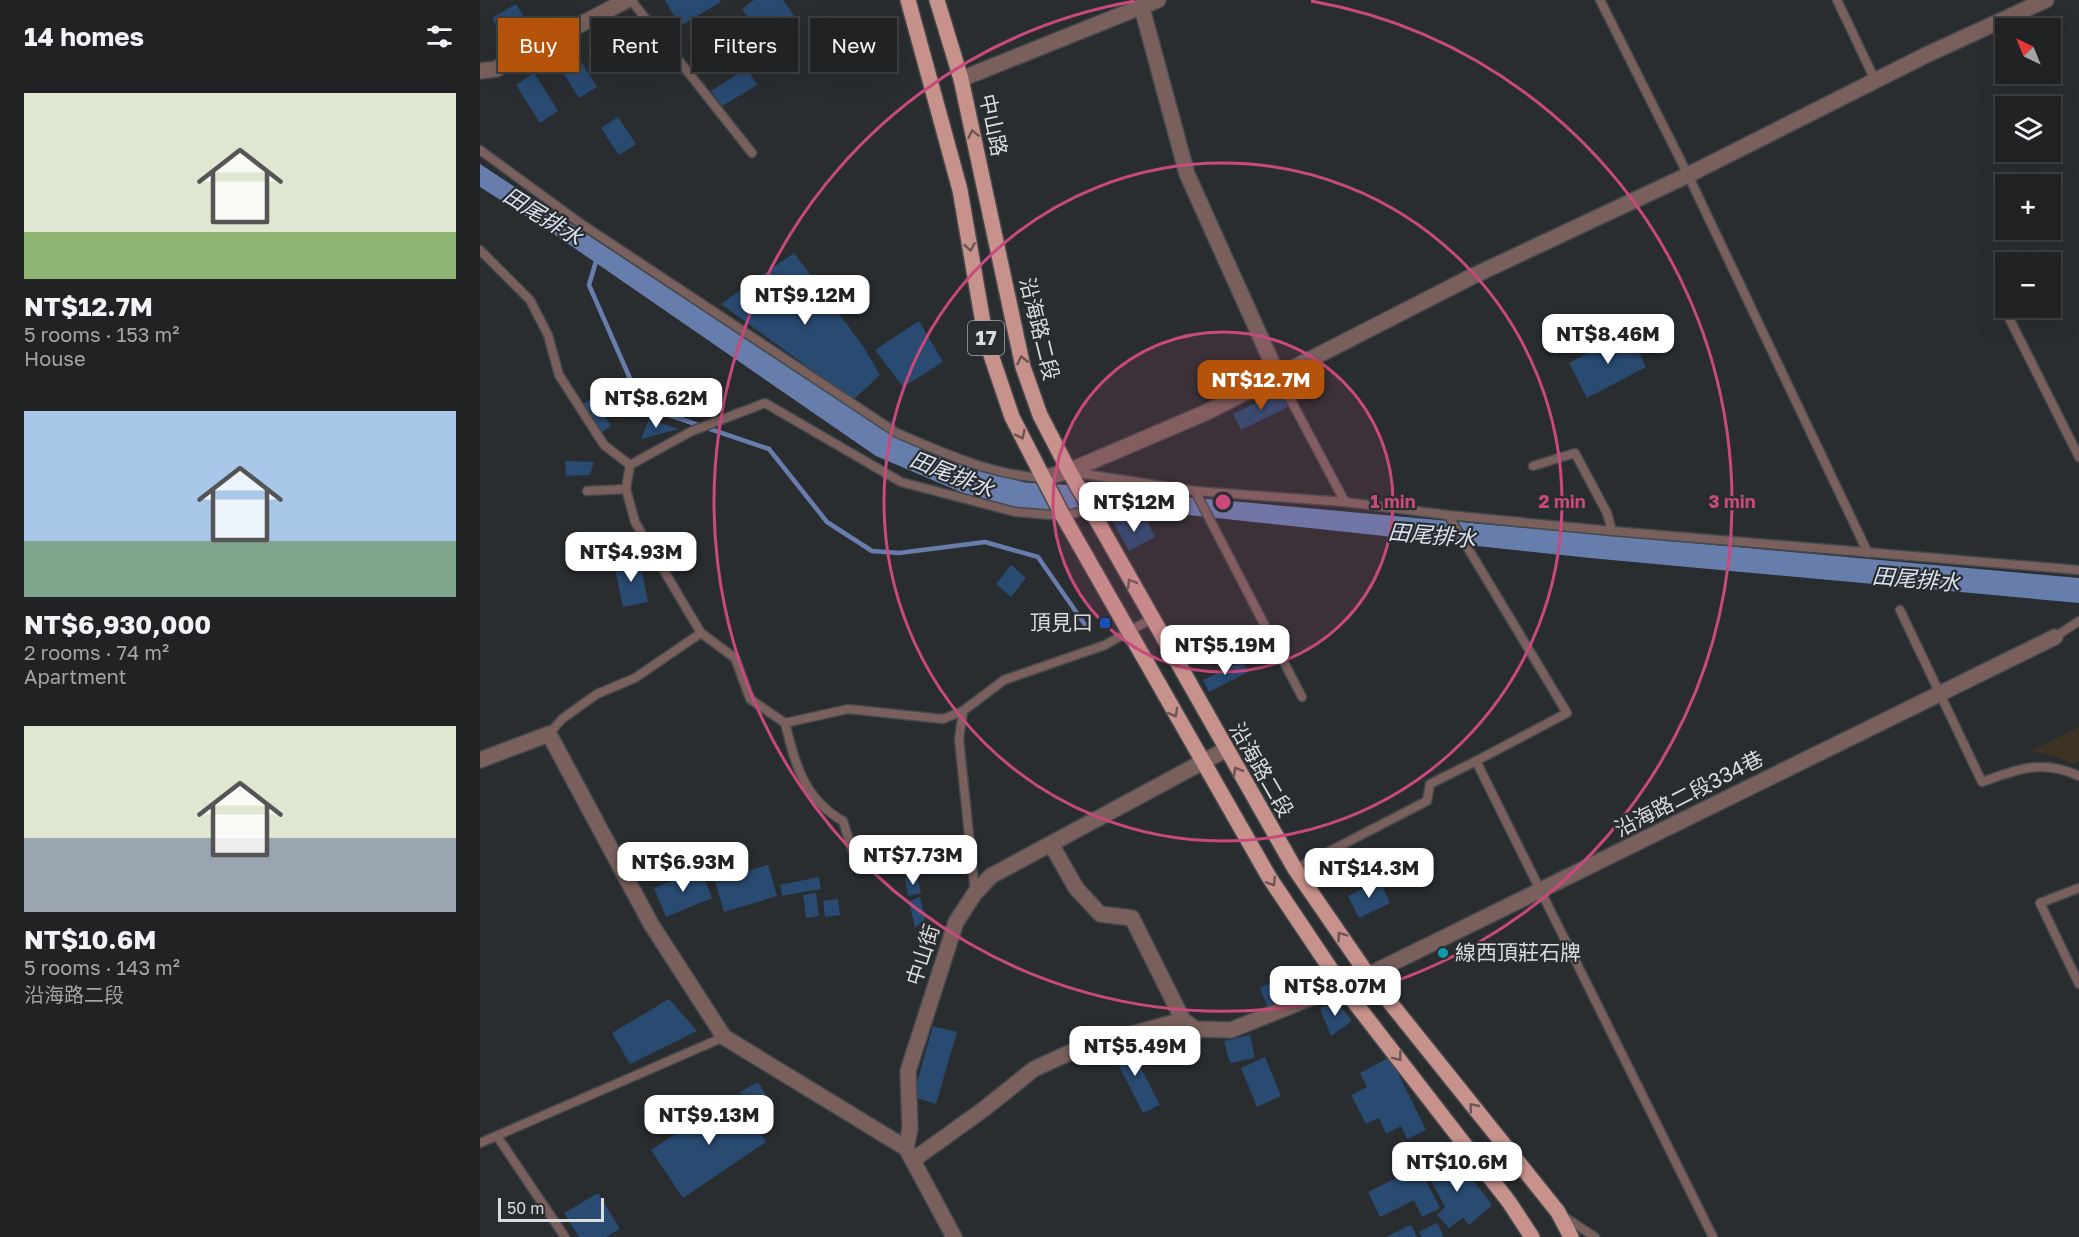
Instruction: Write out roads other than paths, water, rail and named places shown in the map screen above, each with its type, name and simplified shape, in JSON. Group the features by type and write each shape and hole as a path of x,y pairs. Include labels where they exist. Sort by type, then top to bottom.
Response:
{"main road":[{"name":"17","path":"908,0 960,190 986,340 1012,417 1063,516 1269,877 1342,986 1509,1202 1532,1237"},
{"name":"中山路","path":"937,0 961,80 986,191"},
{"name":"沿海路二段","path":"986,191 1023,367 1040,415 1069,471"},
{"name":"17","path":"1069,471 1089,510"},
{"name":"沿海路二段","path":"1089,510 1295,869 1368,975 1558,1212 1571,1237"}],"street":[{"path":"480,71 496,69 629,0"},
{"path":"961,80 1158,0"},
{"path":"1043,478 1069,471 1207,412 1473,276 1688,175 1926,55 2046,0"},
{"path":"1142,8 1187,174 1278,376"},
{"name":"沿海路二段334巷","path":"1183,1020 1194,1029 1231,1030 1368,975 1542,891 1941,691 2055,637"},
{"path":"480,760 549,734 651,924 724,1037 910,1154 954,1237"},
{"name":"中山街","path":"910,1154 908,1071 956,922 975,893 991,876 1225,750"},
{"path":"910,1154 984,1109 1034,1069 1080,1048 1183,1020 1132,918 1100,914 1076,888 1051,844"}],"lane":[{"path":"629,0 752,153"},
{"path":"1600,0 1688,175 1868,553"},
{"path":"1837,0 1876,82"},
{"path":"480,150 580,223 897,433 939,451 1014,476 1043,478"},
{"path":"480,250 530,300 548,335 559,375 604,446 630,465"},
{"path":"2010,318 2079,457"},
{"path":"1278,376 1345,502"},
{"path":"630,465 692,431 765,403 901,482 1015,512 1063,516 1089,510"},
{"path":"1533,466 1575,453 1607,513 1612,531"},
{"path":"630,465 626,489 635,522 701,633 735,658 750,699 785,723 795,763 824,810 843,821 856,862"},
{"path":"1069,471 1195,491 1345,502 1448,515 1612,531 2079,570"},
{"path":"587,491 626,489"},
{"path":"1195,491 1302,697"},
{"path":"1295,869 1427,801 1430,784 1567,713 1448,515"},
{"path":"1900,610 1941,691 1982,782 2038,765 2051,765 2079,776"},
{"path":"785,723 848,709 943,718 963,711 1004,680 1105,645 1151,620"},
{"path":"2055,637 2079,621"},
{"path":"549,734 562,719 597,694 635,678 701,633"},
{"path":"963,711 959,739 975,893"},
{"path":"1476,760 1713,1237"},
{"path":"2079,888 2040,903 2079,984"},
{"path":"480,1143 724,1037"},
{"path":"497,1136 565,1237"},
{"path":"1558,1212 1595,1237"}],"water":[{"path":"480,164 866,418 941,458 1026,483 1038,505 1007,506 977,499 876,456 554,234 480,187"},
{"path":"1097,489 2079,578 2079,603 1590,558 1151,511 1107,509"}],"waterway":[{"path":"597,258 589,285 639,399 666,414 769,449 827,522 872,551 899,553 985,542 1038,557 1088,629"},
{"name":"田尾排水","path":"998,494 1135,502"}],"place":[{"name":"頂見口","path":"1105,623"},
{"name":"線西頂莊石牌","path":"1443,953"}]}
